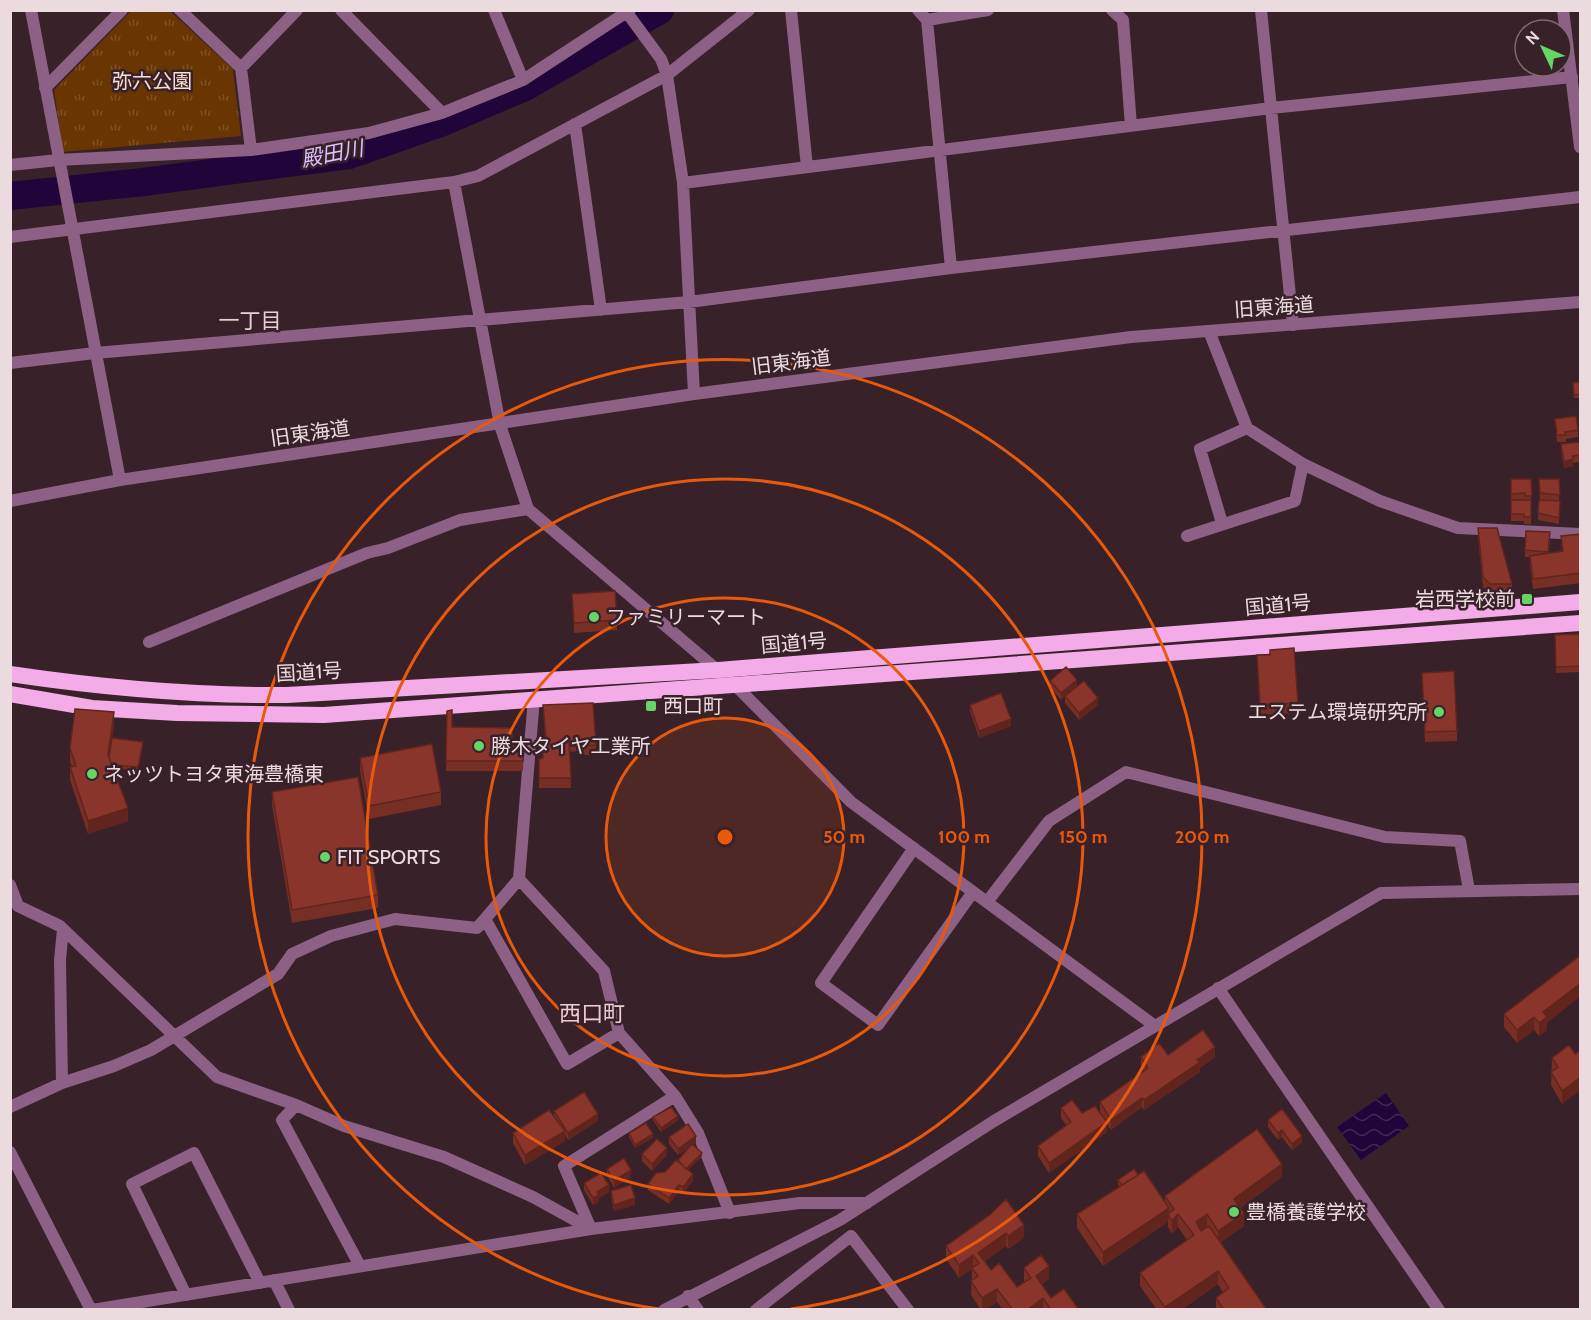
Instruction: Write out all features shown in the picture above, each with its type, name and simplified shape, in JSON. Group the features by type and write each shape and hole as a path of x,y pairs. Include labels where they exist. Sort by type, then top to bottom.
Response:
{"highway":[{"name":"国道1号","path":"10,674 115,689 223,696 287,695 718,670 1581,602"},
{"name":"国道1号","path":"10,694 92,708 252,716 324,715 1581,623"}],"street":[{"path":"31,10 120,480"},
{"path":"45,88 122,10"},
{"path":"180,10 242,68 250,150"},
{"path":"242,68 297,10"},
{"path":"341,10 442,113"},
{"path":"494,10 523,80"},
{"path":"10,237 71,224 454,182 478,176 668,75 749,10"},
{"path":"791,10 807,167"},
{"path":"951,268 941,150 922,15 988,10"},
{"path":"1112,10 1123,20 1131,126"},
{"path":"1261,10 1293,325"},
{"path":"10,165 58,160 250,150 369,133 442,113 523,80 629,14 661,59 668,75 683,183 694,394"},
{"path":"683,183 1271,108 1562,78"},
{"path":"1572,78 1581,147"},
{"path":"575,124 601,310"},
{"path":"454,182 500,425 528,509 735,685 850,802 1155,1026"},
{"path":"10,363 95,353 689,302 951,268 1581,197"},
{"name":"旧東海道","path":"10,501 120,480 500,425 694,394 1131,337 1581,302"},
{"path":"1209,331 1247,428 1303,464 1380,501 1458,528 1581,534"},
{"path":"1222,523 1200,449 1247,428"},
{"path":"1187,536 1295,501 1303,464"},
{"path":"149,642 367,553 388,549 460,520 528,509"},
{"path":"10,1107 62,1083 114,1066 175,1037 278,974 292,954 331,936 395,919 477,928 519,879 534,698"},
{"path":"987,902 1049,821 1126,772 1385,837 1460,841 1469,890"},
{"path":"914,848 821,983 878,1025 973,891"},
{"path":"519,879 604,971 619,1033 675,1096 698,1133 730,1213"},
{"path":"10,885 18,906 63,929 217,1077 296,1105 344,1126 444,1157 533,1197 591,1229"},
{"path":"664,1310 840,1220 993,1121 1381,893 1581,890"},
{"path":"485,919 567,1064 619,1033"},
{"path":"62,1083 60,960 63,929"},
{"path":"1218,988 1439,1310"},
{"path":"591,1229 564,1166 675,1096"},
{"path":"296,1105 282,1120 360,1266"},
{"path":"10,1152 92,1310 591,1229 800,1203 867,1203"},
{"path":"186,1295 132,1184 194,1154 260,1283"},
{"path":"756,1310 851,1236 905,1308"},
{"path":"274,1280 289,1310"},
{"path":"688,1296 698,1310"}],"green space":[{"name":"弥六公園","path":"131,11 170,11 233,69 241,136 63,152 54,90"}],"water":[{"path":"1386,1093 1409,1126 1361,1160 1337,1127"}],"building":[{"path":"1581,382 1581,394 1574,395 1573,383"},
{"path":"1576,416 1578,430 1565,432 1566,435 1557,435 1555,419"},
{"path":"1581,442 1581,455 1573,456 1573,459 1564,462 1561,444"},
{"path":"1511,479 1531,479 1532,496 1525,496 1525,493 1511,494"},
{"path":"1539,479 1559,479 1560,495 1540,493"},
{"path":"1511,500 1531,500 1531,517 1524,517 1524,514 1511,514"},
{"path":"1539,500 1560,501 1559,518 1538,513"},
{"path":"1478,528 1497,528 1512,584 1490,584 1483,577"},
{"path":"1526,531 1550,532 1548,552 1525,550"},
{"path":"1581,534 1581,573 1533,579 1530,556 1563,551 1561,536"},
{"name":"ファミリーマート","path":"615,591 617,620 574,623 572,594"},
{"path":"1579,634 1581,666 1556,667 1555,635"},
{"path":"1294,648 1298,703 1260,705 1257,655 1270,655 1270,650"},
{"path":"1066,667 1077,680 1061,693 1050,681"},
{"name":"エステム環境研究所","path":"1454,671 1457,731 1425,732 1422,673"},
{"path":"1084,681 1098,698 1079,713 1065,696"},
{"path":"1001,693 1011,719 979,731 970,705"},
{"path":"593,703 596,745 579,746 580,741 569,742 571,778 539,778 539,759 543,758 542,739 546,739 543,705"},
{"name":"ネッツトヨタ東海豊橋東","path":"75,709 114,712 108,755 128,808 88,821 70,767 76,766 70,748"},
{"name":"勝木タイヤ工業所","path":"452,710 452,727 512,728 512,745 524,744 523,761 446,761 447,711"},
{"path":"112,738 143,742 138,767 112,765 109,758"},
{"path":"432,744 441,792 369,806 360,758"},
{"name":"FIT SPORTS","path":"358,777 378,895 292,910 272,792"},
{"path":"1581,955 1581,983 1543,1012 1547,1017 1539,1023 1534,1017 1517,1030 1504,1014"},
{"path":"1203,1030 1215,1047 1197,1060 1200,1062 1111,1120 1100,1102 1148,1068 1141,1057 1159,1043 1168,1055"},
{"path":"1569,1045 1575,1054 1581,1050 1581,1077 1562,1091 1551,1072 1558,1067 1552,1058"},
{"path":"584,1092 598,1114 568,1133 554,1111"},
{"path":"1072,1100 1082,1113 1095,1106 1107,1122 1049,1163 1038,1146 1071,1122 1061,1108"},
{"path":"671,1107 678,1116 661,1128 653,1117"},
{"path":"1282,1109 1302,1136 1292,1144 1282,1130 1278,1133 1268,1120"},
{"path":"549,1110 565,1131 525,1155 513,1133"},
{"path":"646,1123 653,1134 635,1145 629,1133"},
{"path":"688,1124 696,1136 678,1149 669,1137"},
{"path":"1257,1129 1282,1164 1234,1199 1244,1213 1218,1231 1207,1214 1196,1222 1201,1231 1209,1226 1267,1310 1224,1310 1216,1298 1229,1288 1218,1271 1165,1307 1140,1273 1194,1235 1178,1214 1172,1221 1168,1214 1174,1209 1165,1196"},
{"path":"657,1139 667,1148 652,1164 642,1154"},
{"path":"692,1144 702,1153 686,1169 678,1160"},
{"path":"624,1158 631,1170 614,1181 607,1169"},
{"path":"676,1160 693,1174 683,1187 679,1185 669,1198 648,1184 656,1173 665,1172"},
{"path":"1134,1169 1138,1175 1122,1185 1118,1180"},
{"path":"1144,1171 1169,1208 1103,1252 1077,1214"},
{"path":"601,1173 609,1185 597,1192 599,1195 593,1198 584,1183"},
{"path":"631,1185 635,1198 614,1205 611,1191"},
{"path":"1006,1199 1024,1225 1008,1236 1006,1233 978,1253 991,1270 999,1263 1017,1287 1031,1278 1024,1268 1041,1255 1049,1266 1036,1276 1051,1298 1064,1289 1079,1310 1051,1310 1043,1298 1027,1310 1013,1310 997,1289 982,1298 971,1281 978,1276 972,1268 979,1263 973,1255 959,1265 946,1246 991,1214"}],"waterway":[{"name":"殿田川","path":"10,196 143,182 349,155 443,122 525,87 660,10"}],"place":[{"name":"岩西学校前","path":"1527,599"},
{"name":"ファミリーマート","path":"594,617"},
{"name":"西口町","path":"651,706"},
{"name":"エステム環境研究所","path":"1439,712"},
{"name":"勝木タイヤ工業所","path":"479,746"},
{"name":"ネッツトヨタ東海豊橋東","path":"92,774"},
{"name":"FIT SPORTS","path":"325,857"},
{"name":"豊橋養護学校","path":"1234,1212"}],"district":[{"name":"一丁目","path":"250,321"},
{"name":"西口町","path":"592,1013"}]}
